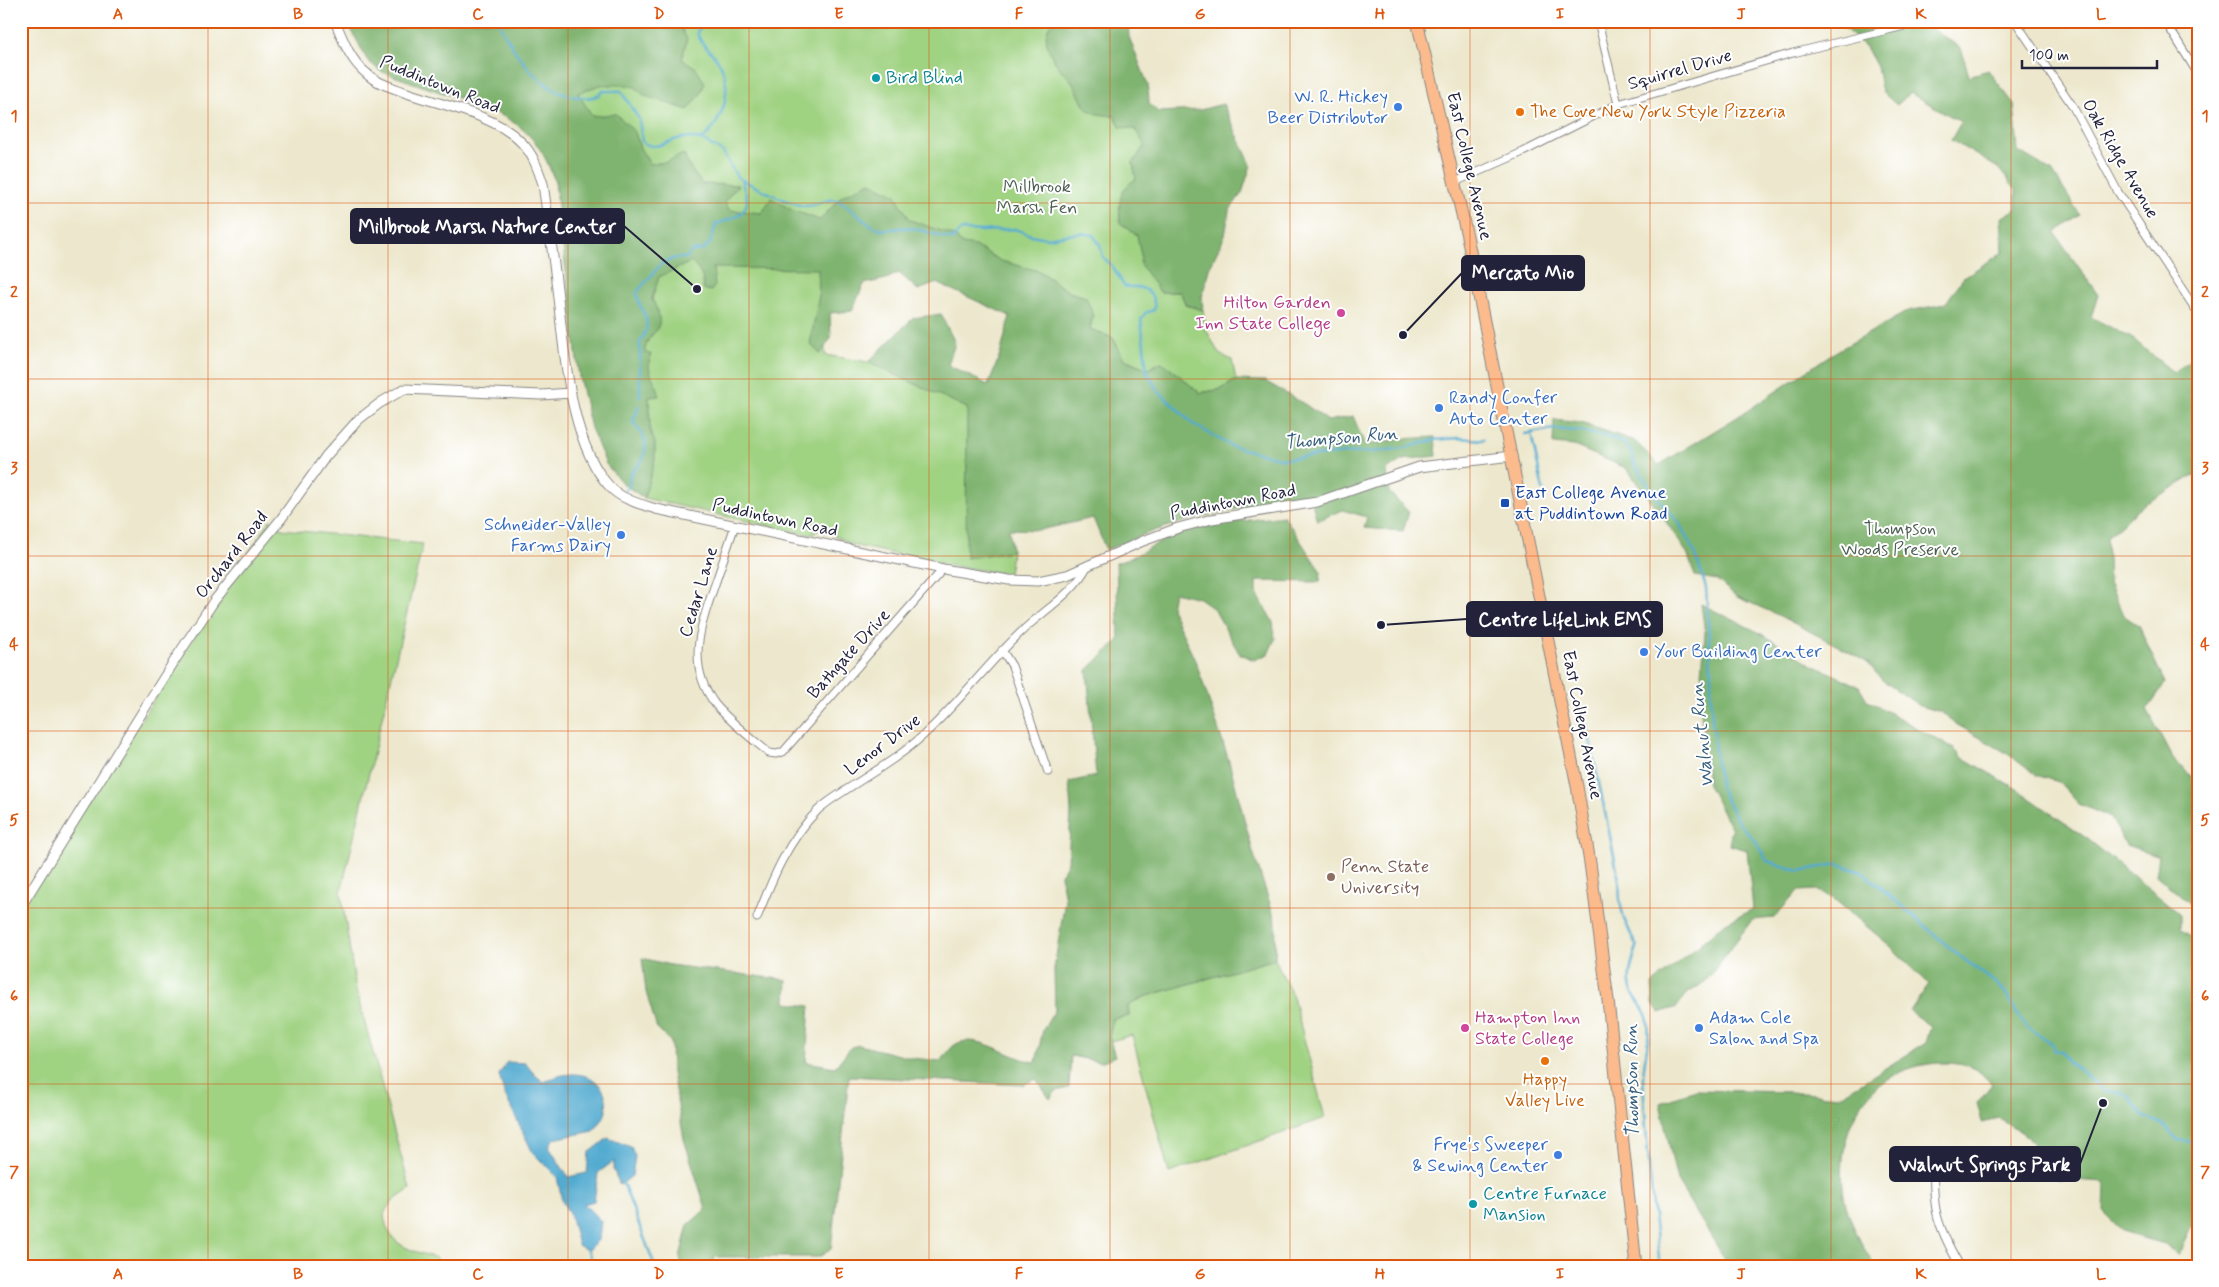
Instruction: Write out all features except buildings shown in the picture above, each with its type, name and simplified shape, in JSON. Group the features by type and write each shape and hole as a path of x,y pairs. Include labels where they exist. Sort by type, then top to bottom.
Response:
{"main road":[{"name":"East College Avenue","path":"1417,21 1455,182 1512,456 1577,786 1590,863 1608,1000 1636,1266"}],"street":[{"name":"Puddintown Road","path":"335,21 350,54 368,76 399,90 489,121 511,133 523,143 532,156 540,176 546,204 571,393 580,429 591,457 601,475 613,490 630,501 656,509 943,570 1008,580 1038,581 1067,575 1143,541 1212,519 1317,502 1419,467 1512,456"},
{"path":"1598,21 1618,104"},
{"name":"Squirrel Drive","path":"1455,182 1523,152 1618,104 1793,53 1925,21"},
{"name":"Oak Ridge Avenue","path":"2015,21 2072,105 2118,192 2198,313"},
{"path":"2165,21 2198,74"},
{"name":"Orchard Road","path":"21,906 214,601 281,519 326,456 358,420 380,403 404,389 541,395 571,393"},
{"name":"Cedar Lane","path":"735,526 700,628 697,648 698,668 705,687 716,704 769,753 776,754"},
{"name":"Lenor Drive","path":"757,918 777,868 801,830 819,810 900,755 931,728 1002,650 1050,606 1072,590 1088,566"},
{"name":"Bathgate Drive","path":"776,754 783,752 943,570"},
{"path":"1002,650 1012,666 1048,772"},
{"path":"1934,1154 1934,1205 1940,1228 1960,1266"}],"green space":[{"path":"347,21 677,21 687,39 682,59 695,67 705,83 700,95 688,110 645,96 635,87 625,85 600,85 578,93 592,116 616,114 635,132 640,148 650,164 666,162 684,154 688,165 702,184 738,185 725,201 729,210 762,213 771,198 792,210 820,220 842,196 870,182 895,194 910,220 955,236 962,244 975,246 1001,261 1039,271 1069,292 1086,297 1093,314 1090,329 1113,338 1124,359 1148,369 1161,362 1200,393 1222,389 1236,380 1265,381 1306,405 1328,421 1353,416 1365,445 1399,439 1435,437 1437,456 1402,460 1387,470 1389,492 1409,512 1403,531 1364,528 1367,517 1342,510 1317,521 1311,499 1258,505 1181,522 1155,530 1106,550 1093,518 1040,530 1009,529 1012,551 966,558 967,408 868,362 913,318 941,314 955,343 948,365 988,385 1000,355 1010,316 937,283 918,290 899,273 886,279 864,284 852,311 830,313 831,338 820,354 810,344 819,295 818,269 713,268 715,286 711,291 703,289 701,274 691,262 659,277 652,299 657,311 659,326 649,339 645,353 651,354 649,361 650,373 657,386 659,396 649,397 650,430 655,443 655,460 644,498 623,484 606,464 591,428 579,377 555,181 539,147 517,125 490,110 380,71 367,60"},
{"name":"Millbrook Marsh Fen","path":"351,21 1089,21 1115,116 1135,129 1145,145 1133,163 1160,292 1180,292 1186,305 1203,310 1206,329 1219,354 1232,360 1236,380 1222,389 1200,393 1161,362 1148,369 1124,359 1113,338 1090,330 1093,314 974,276 824,243 825,355 868,362 898,376 989,403 981,555 1012,551 1009,574 952,566 852,545 824,531 819,530 813,534 804,534 644,498 645,493 559,213 555,181 541,147 521,122 370,62"},
{"path":"1054,21 1128,21 1129,37 1148,85 1149,104 1158,112 1200,110 1223,104 1251,165 1242,193 1229,211 1225,235 1209,269 1202,297 1203,310 1186,305 1180,292 1160,292 1140,264 1141,255 1137,235 1120,223 1120,209 1123,192 1136,179 1133,163 1145,145 1135,129 1120,127 1115,116 1094,113 1084,104 1069,78 1051,55 1046,37 1049,26"},
{"name":"Thompson Woods Preserve","path":"1836,21 1927,21 1934,30 1961,48 1969,76 1988,70 2014,104 2018,151 2052,171 2080,215 2055,233 2098,295 2091,317 2133,339 2174,373 2196,355 2198,356 2198,473 2143,505 2107,537 2109,582 2123,615 2138,625 2165,683 2147,709 2173,759 2198,783 2198,911 2156,875 2159,856 2126,845 2111,818 2079,804 2059,782 2036,775 2005,752 1956,724 1941,712 1920,706 1882,680 1868,663 1778,615 1737,597 1717,580 1695,576 1687,553 1656,507 1626,468 1574,446 1553,444 1554,420 1581,423 1635,441 1659,465 1747,411 1830,355 1908,311 1945,304 1964,277 2003,252 2001,218 2016,209 2016,190 1998,168 1951,140 1961,122 1910,93 1897,105 1882,92 1877,67 1866,47"},
{"path":"1284,516 1321,572 1320,582 1256,581 1256,592 1273,622 1275,639 1268,654 1254,660 1239,653 1214,609 1199,598 1174,592 1171,608 1197,665 1228,758 1253,852 1276,922 1275,959 1144,997 1128,1006 1129,1016 1113,1019 1109,1037 1115,1056 1101,1062 1071,1056 1069,1088 1056,1091 1050,1099 1036,1079 1022,1085 849,1076 831,1249 819,1257 714,1257 716,1266 682,1266 680,1257 688,1225 706,1209 684,1139 672,1073 671,1042 657,1029 646,992 642,958 670,965 787,980 786,1003 810,1006 806,1062 835,1067 851,1047 859,1045 911,1058 941,1061 953,1046 962,1042 972,1041 983,1043 1016,1057 1036,1062 1043,1030 1055,1010 1054,969 1065,900 1061,875 1068,862 1071,812 1069,782 1096,776 1087,670 1119,640 1116,563 1169,538 1196,529 1225,523"},
{"path":"270,520 282,529 423,544 341,892 356,990 410,1189 393,1201 384,1214 386,1225 395,1240 409,1249 437,1258 439,1266 21,1266 21,906"},
{"path":"1701,604 1758,632 1813,665 1859,686 1867,700 1954,749 1963,758 2017,789 2089,840 2180,914 2180,929 2198,941 2198,1226 2193,1222 2178,1256 2165,1244 2125,1233 2104,1213 2105,1182 2057,1179 2029,1137 1999,1118 1982,1122 1977,1103 1992,1084 1974,1068 1953,1063 1941,1063 1923,1065 1901,1072 1882,1083 1867,1096 1856,1113 1848,1132 1842,1174 1844,1196 1852,1223 1874,1266 1724,1266 1723,1256 1677,1181 1660,1103 1696,1090 1790,1092 1840,1096 1926,1043 1931,1026 1910,1011 1929,984 1889,945 1834,899 1817,890 1798,891 1774,918 1752,920 1706,981 1687,994 1677,1007 1660,1013 1653,1004 1652,984 1726,923 1753,909 1747,850 1729,845 1732,829 1708,785 1700,702 1705,633"},
{"path":"1275,959 1293,997 1325,1118 1169,1173 1132,1035 1111,1041 1109,1037 1113,1019 1129,1016 1128,1006 1144,997"}],"water":[{"path":"507,1062 525,1063 544,1082 558,1076 572,1074 589,1077 601,1086 606,1101 606,1111 603,1119 594,1131 553,1139 549,1147 568,1177 587,1173 589,1153 608,1138 631,1147 635,1156 632,1176 620,1185 613,1169 614,1161 598,1173 594,1201 584,1204 601,1221 599,1239 588,1251 578,1245 571,1217 562,1201 557,1177 533,1153 504,1093 499,1075"}],"waterway":[{"path":"498,21 520,58 529,69 551,88 564,94 585,98 594,97 603,91 621,91 639,119 642,142 652,146 682,138 702,140 710,132 721,114 726,93 723,72 719,62 700,40 697,31 708,21"},
{"name":"Thompson Run","path":"702,140 723,152 737,177 742,180 784,200 800,205 810,206 830,200 839,201 869,224 881,229 914,228 952,239 961,230 1015,229 1047,238 1081,233 1093,235 1100,245 1103,257 1113,267 1124,286 1145,289 1150,293 1153,300 1154,310 1145,313 1141,320 1147,372 1158,391 1193,424 1231,446 1283,459 1404,448 1434,440 1459,438 1484,440"},
{"path":"640,397 640,342 647,326 637,292 661,264 675,258 686,258 692,251 703,250 710,243 716,224 735,217 744,210 747,201 742,181"},
{"path":"623,493 629,486 630,474 643,459 645,450 643,437 633,422 639,406"},
{"name":"Walnut Run","path":"1525,434 1554,429 1578,431 1609,437 1625,444 1632,453 1634,463 1654,494 1679,523 1695,553 1706,588 1711,705 1716,761 1721,790 1739,823 1757,843 1767,861 1799,871 1838,864 1864,873 1957,954 1993,981 2007,994 2018,1016 2028,1028 2054,1045 2053,1049 2062,1052 2068,1062 2104,1091 2121,1092 2129,1097 2143,1117 2161,1123 2178,1140 2198,1143"},
{"path":"1531,433 1543,490"},
{"name":"Thompson Run","path":"1587,725 1619,880 1620,902 1624,919 1637,947 1630,971 1631,990 1646,1014 1649,1029 1643,1079 1654,1219 1660,1266"},
{"path":"623,1183 655,1266"},
{"path":"588,1251 594,1266"}],"place":[{"name":"Bird Blind","path":"876,78"},
{"name":"W. R. Hickey Beer Distributor","path":"1398,107"},
{"name":"The Cove New York Style Pizzeria","path":"1520,112"},
{"name":"Millbrook Marsh Nature Center","path":"697,289"},
{"name":"Hilton Garden Inn State College","path":"1341,313"},
{"name":"Mercato Mio","path":"1403,335"},
{"name":"Randy Confer Auto Center","path":"1439,408"},
{"name":"East College Avenue at Puddintown Road","path":"1505,503"},
{"name":"Schneider-Valley Farms Dairy","path":"621,535"},
{"name":"Centre LifeLink EMS","path":"1381,625"},
{"name":"Your Building Center","path":"1644,652"},
{"name":"Penn State University","path":"1331,877"},
{"name":"Hampton Inn State College","path":"1465,1028"},
{"name":"Adam Cole Salon and Spa","path":"1699,1028"},
{"name":"Happy Valley Live","path":"1545,1061"},
{"name":"Walnut Springs Park","path":"2103,1103"},
{"name":"Frye's Sweeper & Sewing Center","path":"1558,1155"},
{"name":"Centre Furnace Mansion","path":"1473,1204"}]}
